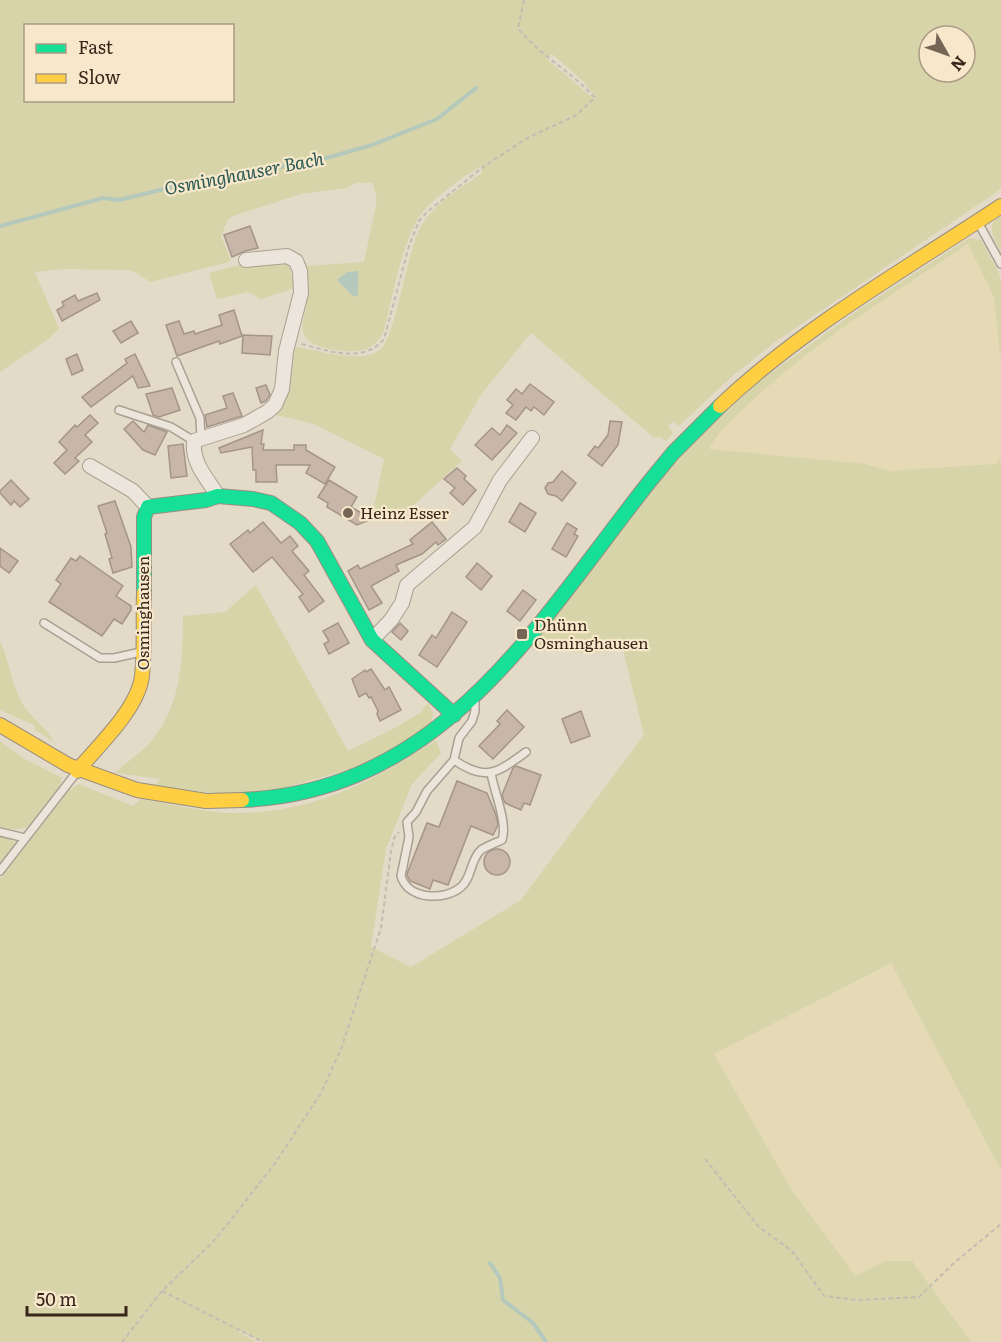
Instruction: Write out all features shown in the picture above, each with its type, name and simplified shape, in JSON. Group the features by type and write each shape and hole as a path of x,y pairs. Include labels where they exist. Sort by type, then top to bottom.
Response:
{"main road":[{"path":"0,724 78,771 100,780 153,795 206,802 260,800 315,789 364,773 419,743 475,697 518,652 669,457 716,409 791,347 1001,206"},
{"path":"148,507 206,500 218,496 271,503 300,523 316,541 372,640 454,715"},
{"name":"Osminghausen","path":"78,771 124,715 142,678 144,652 143,545 144,517 148,507"}],"street":[{"path":"218,496 198,467 193,451 198,440 244,425 275,405 282,389 288,340 302,286 298,265 287,256 246,260"},
{"path":"372,640 391,620 402,603 406,585 475,527 500,480 532,438"},
{"path":"90,466 133,491 148,507"}],"lane":[{"path":"978,221 1001,264"},
{"path":"119,410 171,427 198,440 200,418 176,362"},
{"path":"44,623 100,658 114,658 144,652"},
{"path":"475,697 472,721 459,738 454,760 428,791 416,812 407,822 409,837 401,869 403,882 418,893 432,897 449,895 463,886 476,856 482,849 502,840 504,835 502,815 491,774"},
{"path":"454,760 477,772 491,774 526,752"},
{"path":"0,871 78,771"},
{"path":"0,832 25,838"}],"path":[{"path":"288,340 343,353 363,353 375,348 384,339 409,246 419,221 483,166 529,136 574,116 596,99 581,83 530,44 518,28 524,0"},
{"path":"122,1342 162,1291 212,1243 230,1221 276,1162 321,1093 340,1049 381,928 394,838 407,822"},
{"path":"705,1159 759,1227 792,1251 824,1296 857,1299 919,1297 954,1263 1001,1224"},
{"path":"162,1291 263,1342"}],"shaded area":[{"path":"0,0 1001,0 1001,189 775,342 729,379 679,426 673,421 668,426 673,433 666,441 661,437 653,437 531,333 482,393 450,449 462,461 405,513 372,516 384,459 314,424 272,414 291,352 298,347 352,356 372,354 380,350 391,330 410,256 420,228 425,219 440,204 482,173 481,166 434,200 422,213 403,254 383,333 369,348 356,351 331,349 315,344 305,336 303,324 306,304 300,252 307,266 364,262 377,200 373,183 357,183 346,188 301,194 233,216 228,219 221,236 231,261 225,263 150,282 128,270 63,269 35,272 59,329 47,340 0,372","holes":["552,54 582,80 595,96 589,95 546,58"]},
{"path":"1001,214 1001,252 992,227 996,218"},
{"path":"969,238 981,240 999,273 1001,282 1001,364 994,297 968,244 829,337 734,418 709,449 866,464 889,471 995,464 1001,458 1001,1170 891,963 714,1054 790,1187 855,1276 886,1261 912,1261 971,1342 264,1342 236,1330 256,1342 0,1342 0,878 68,791 79,784 133,806 141,799 217,812 269,811 295,807 344,791 367,781 436,740 441,753 412,784 386,849 371,947 411,967 521,900 644,735 623,650 584,653 531,647 674,463 752,387 858,310"},
{"path":"969,244 994,297 998,330 1001,364 1001,458 995,464 889,471 866,464 709,449 717,434 764,389 816,346"},
{"path":"288,261 295,288 261,299 248,292 217,299 209,273 249,262"},
{"path":"358,271 358,295 354,297 337,280 347,272"},
{"path":"256,585 348,751 422,712 428,703 433,712 432,720 423,733 361,766 267,793 225,794 154,786 161,779 115,773 149,744 170,711 181,664 183,616 225,612"},
{"path":"0,641 21,701 54,742 35,730 34,725 0,710"},
{"path":"0,741 23,758 62,778 43,811 26,827 7,829 0,827"},
{"path":"0,835 17,843 0,864"},
{"path":"891,963 1001,1170 1001,1342 971,1342 912,1261 886,1261 855,1276 790,1187 714,1054"}],"building":[{"path":"250,226 258,248 232,257 224,235"},
{"path":"97,293 100,300 62,321 57,310 64,306 62,302 75,295 78,301"},
{"path":"234,310 242,336 220,344 219,341 177,356 166,325 179,321 184,334 194,331 195,334 222,325 219,315"},
{"path":"131,321 138,333 121,343 113,331"},
{"path":"243,335 272,336 270,355 242,353"},
{"path":"77,354 83,370 72,375 66,359"},
{"path":"135,354 150,386 138,388 133,376 91,407 82,397 127,363 125,359"},
{"path":"530,384 554,402 544,415 534,407 531,411 526,407 516,420 506,413 513,405 507,400 516,389 522,394"},
{"path":"266,385 270,395 266,401 261,403 256,388"},
{"path":"172,388 180,410 159,417 153,415 146,394"},
{"path":"233,393 242,416 207,427 205,415 227,408 223,396"},
{"path":"90,415 98,423 85,435 92,442 75,458 79,461 65,474 54,463 67,450 59,442 75,425 77,427"},
{"path":"133,421 144,432 148,425 167,432 155,455 143,450 124,429"},
{"path":"610,421 622,422 618,445 602,466 588,455 595,446 598,448 608,435"},
{"path":"507,425 517,433 492,460 475,445 492,428 500,435"},
{"path":"263,430 261,444 264,444 263,450 294,450 294,445 306,445 306,450 335,467 325,484 306,473 310,465 276,465 277,482 256,482 252,447 221,453 219,448"},
{"path":"183,444 187,476 171,478 168,446"},
{"path":"457,468 466,476 464,479 476,490 463,505 450,493 455,488 444,479"},
{"path":"562,471 576,483 562,501 548,494 545,488"},
{"path":"11,480 29,499 20,507 14,501 11,505 0,493"},
{"name":"Heinz Esser","path":"329,480 357,497 351,507 372,519 357,525 327,507 328,503 318,497"},
{"path":"115,501 131,547 132,567 113,573 109,559 112,558 105,534 107,533 98,506"},
{"path":"520,503 536,513 525,532 509,522"},
{"path":"263,522 281,543 290,536 298,546 292,551 309,571 304,575 324,601 309,612 299,597 303,594 272,557 253,572 230,544 248,530 250,533"},
{"path":"432,522 446,539 438,545 436,542 422,554 396,565 399,571 371,586 382,603 369,610 348,571 358,565 360,569 413,544 410,540"},
{"path":"567,523 577,529 574,534 578,536 566,557 552,549"},
{"path":"0,548 18,561 9,573 0,566"},
{"path":"80,556 123,586 116,596 131,606 122,624 114,619 102,636 49,602 61,584 56,580 71,558 76,561"},
{"path":"477,563 492,576 481,590 466,577"},
{"path":"523,590 536,600 520,621 507,611"},
{"path":"452,612 467,622 437,667 419,655 432,635 436,638"},
{"path":"338,623 349,643 329,654 324,644 329,641 323,631"},
{"path":"400,623 408,631 401,640 392,632"},
{"path":"371,669 385,690 389,687 401,710 380,721 371,697 369,698 366,693 359,697 352,679 365,670 366,672"},
{"path":"507,710 524,727 493,759 479,746 500,724 497,721"},
{"path":"581,711 590,736 571,743 562,719"},
{"path":"516,766 541,775 530,805 524,803 521,810 505,803 502,795 513,768"},
{"path":"457,781 487,793 498,825 493,835 471,826 448,885 433,880 430,889 410,881 408,871 427,823 439,827"},
{"path":"497,849 506,853 510,862 506,871 497,875 488,871 484,862 488,853"}],"waterway":[{"name":"Osminghauser Bach","path":"0,226 103,198 119,200 201,180 316,161 372,145 437,119 476,88"},
{"path":"490,1263 500,1278 503,1300 533,1323 546,1342"}],"traffic: fast":[{"path":"242,800 313,789 376,766 431,732 480,690 525,642 673,453 720,406"},
{"path":"144,593 144,517 148,507 206,500 218,496 271,503 300,523 317,541 372,640 454,715"}],"traffic: slow":[{"path":"720,406 752,377 820,325 1001,206"},
{"path":"77,771 116,726 139,689 143,666 144,593"},
{"path":"0,725 68,765 137,790 206,801 242,800"}],"place":[{"name":"Heinz Esser","path":"348,513"},
{"name":"Dhünn Osminghausen","path":"522,634"}]}
